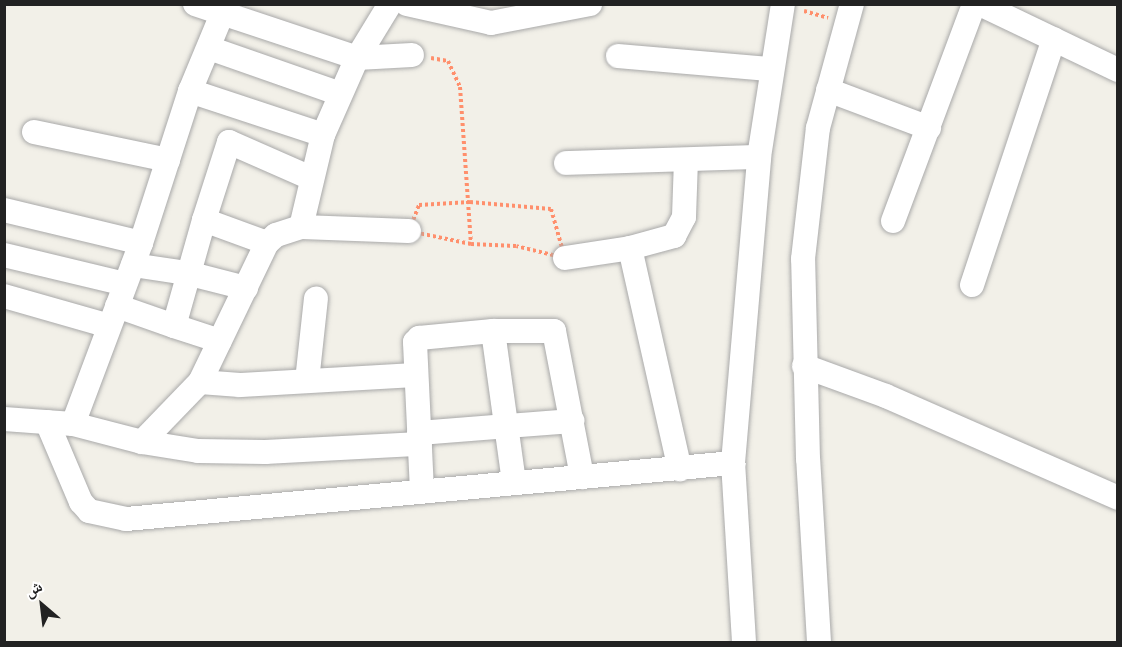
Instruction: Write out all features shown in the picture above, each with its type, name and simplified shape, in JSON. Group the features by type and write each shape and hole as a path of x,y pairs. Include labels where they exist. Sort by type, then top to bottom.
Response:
{"street":[{"path":"195,4 222,15 357,58 412,55"},
{"path":"301,227 323,135 357,58 390,4"},
{"path":"418,6 491,23 591,4"},
{"path":"893,221 974,4"},
{"path":"980,4 1118,70"},
{"path":"744,642 734,463 759,157 771,69 792,7"},
{"path":"819,642 804,366 803,259 818,128 844,12"},
{"path":"73,424 125,285 190,91 222,15"},
{"path":"972,285 1054,39"},
{"path":"208,48 340,94"},
{"path":"618,56 771,69"},
{"path":"828,90 929,128"},
{"path":"190,91 323,135"},
{"path":"34,132 168,160"},
{"path":"174,326 187,273 229,142 311,178"},
{"path":"566,163 759,157"},
{"path":"565,258 630,249 674,236 680,231 686,160"},
{"path":"4,210 125,285 174,326 220,341"},
{"path":"204,220 267,243"},
{"path":"142,442 200,382 267,243 282,231 301,227 409,231"},
{"path":"630,249 680,469"},
{"path":"4,255 125,285"},
{"path":"4,296 125,285 187,273 246,288"},
{"path":"308,381 316,298"},
{"path":"422,490 413,348 419,338 493,331 553,329 582,477"},
{"path":"493,331 514,483"},
{"path":"804,366 886,396 1118,498"},
{"path":"200,382 308,381 416,375"},
{"path":"4,419 73,424 142,442 198,451 265,453 573,422"},
{"path":"47,422 81,502 89,511 126,519 734,463"}],"path":[{"path":"792,7 844,12"},
{"path":"412,55 448,61 460,87 470,202 471,244"},
{"path":"470,202 551,209 565,258 516,246 471,244 409,231 419,205 470,202"}]}
